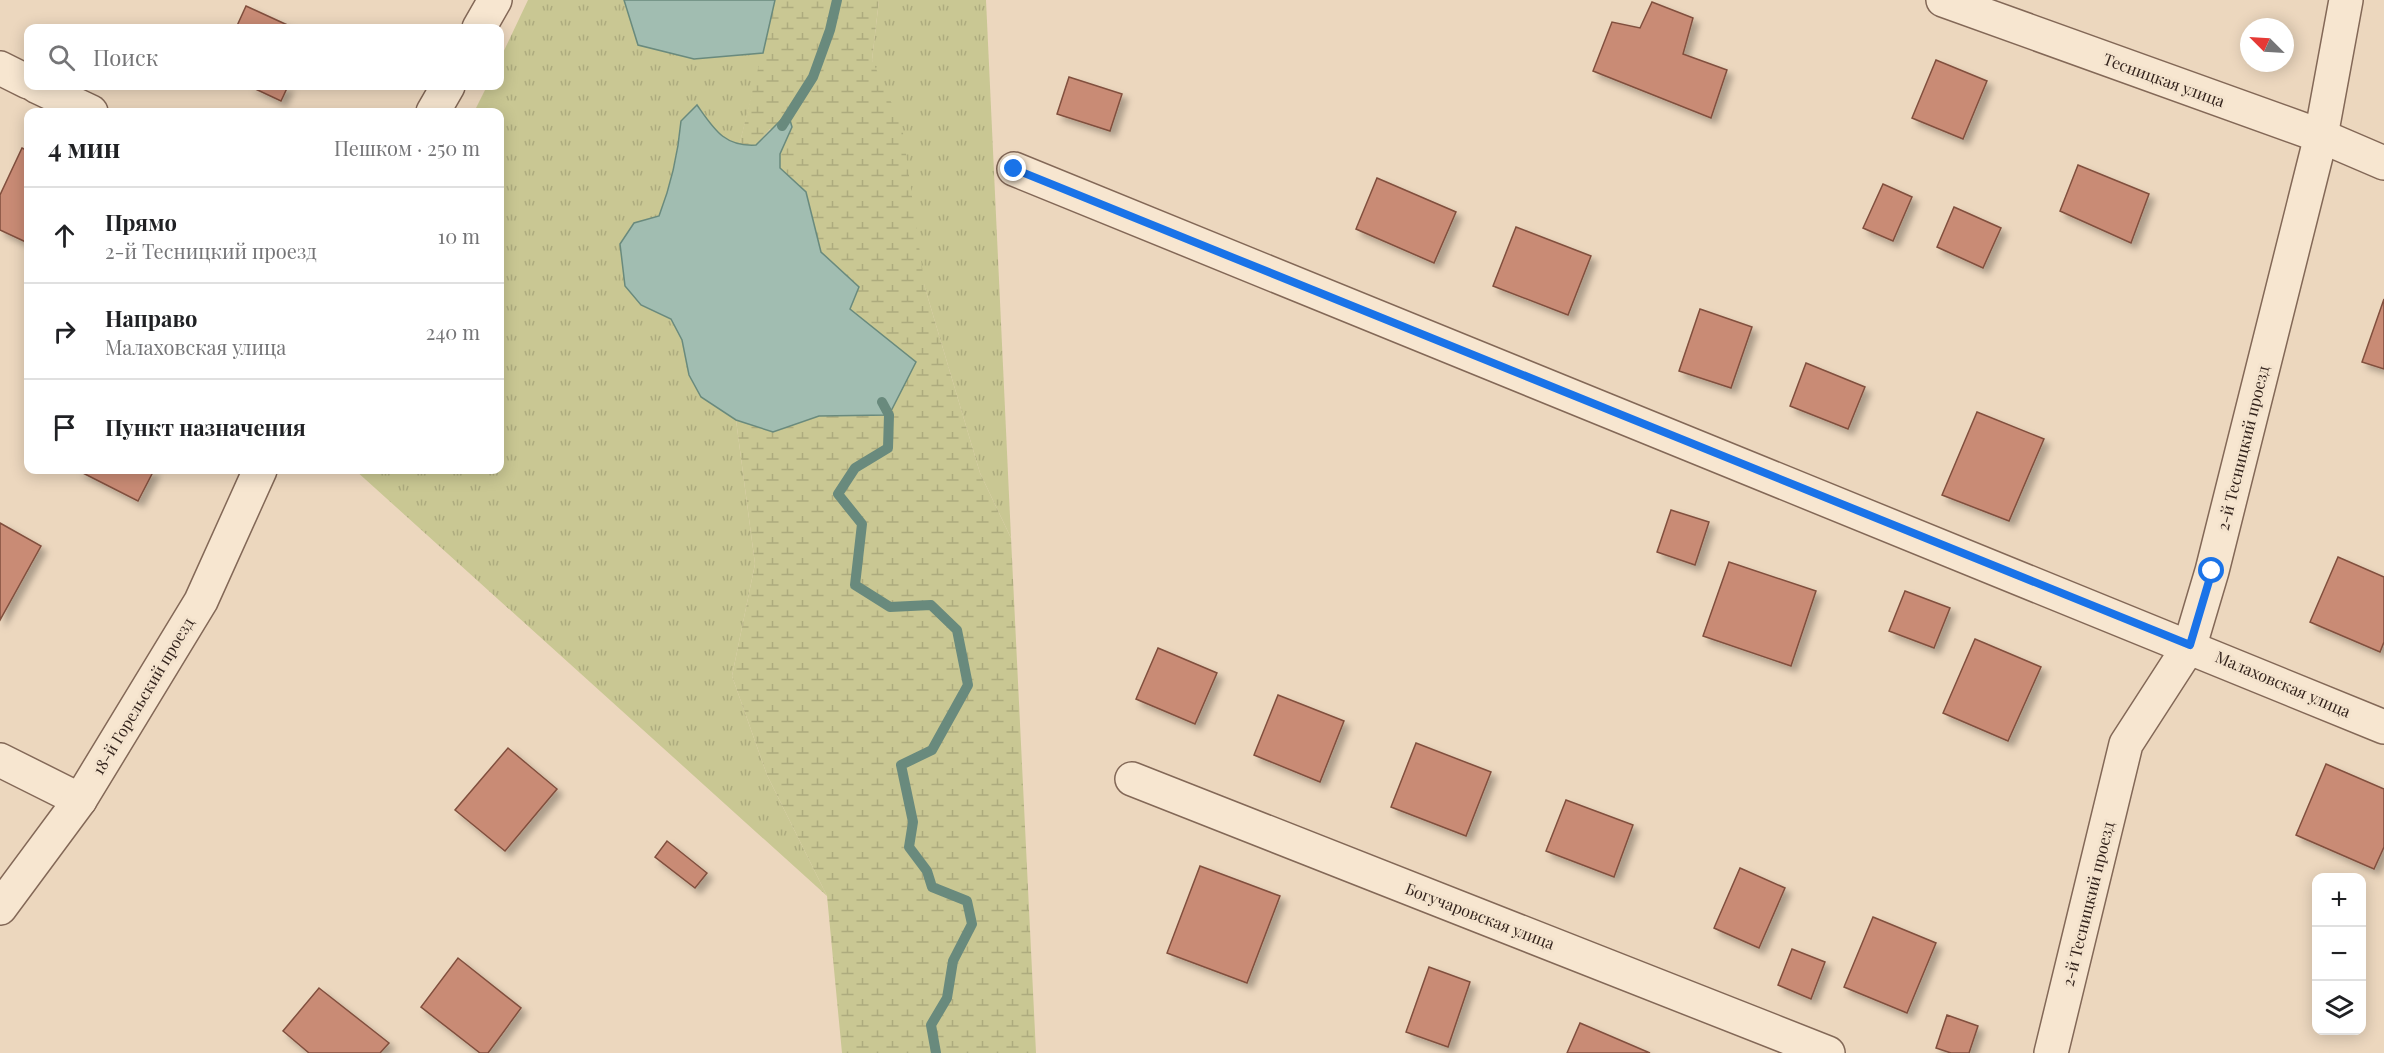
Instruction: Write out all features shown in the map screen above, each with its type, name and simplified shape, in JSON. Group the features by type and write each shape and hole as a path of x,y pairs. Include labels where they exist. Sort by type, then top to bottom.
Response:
{"street":[{"path":"481,24 495,0"},
{"name":"Тесницкая улица","path":"1943,0 2320,136 2384,163"},
{"name":"2-й Тесницкий проезд","path":"2051,1053 2126,744 2190,645 2212,571 2320,136 2346,0"},
{"path":"0,68 24,80"},
{"path":"44,90 83,108"},
{"path":"435,108 446,90"},
{"name":"Малаховская улица","path":"1014,169 2190,645 2384,727"},
{"name":"18-й Горельский проезд","path":"0,908 80,800 201,601 258,474"},
{"path":"0,760 80,800"},
{"name":"Богучаровская улица","path":"1132,779 1828,1053"}],"green space":[{"path":"528,0 624,0 638,45 694,59 763,53 739,146 716,132 696,105 681,121 673,170 659,216 634,223 641,305 671,319 682,340 689,376 701,397 736,420 755,564 732,676 767,775 827,896 359,474 504,474 504,108 476,108 485,90 504,90 504,51"},
{"path":"775,0 879,0 872,60 902,126 925,288 980,473 1011,538 1036,1053 842,1053 827,896 767,775 732,676 755,564 736,420 773,432 819,416 889,415 850,309 859,287 821,252 806,192 780,168 780,154 792,127 770,129 756,145 739,146"},
{"path":"879,0 986,0 1011,538 980,473 925,288 872,60"}],"shaded area":[{"path":"624,0 775,0 763,53 694,59 638,45"},
{"path":"697,105 721,135 728,140 745,145 756,145 788,113 792,127 780,154 780,168 806,192 821,252 859,287 850,309 916,362 889,415 819,416 773,432 736,420 701,397 689,375 682,340 671,319 641,305 625,286 620,244 634,223 659,216 673,169 681,121"}],"building":[{"path":"1652,2 1693,18 1683,54 1727,70 1711,118 1593,71 1612,22 1640,28"},
{"path":"246,6 285,24 238,24"},
{"path":"1936,60 1987,81 1963,139 1912,118"},
{"path":"1069,77 1122,94 1110,131 1057,114"},
{"path":"258,90 286,90 281,101"},
{"path":"22,148 24,149 24,241 0,230 0,195"},
{"path":"2078,165 2149,194 2131,243 2060,211"},
{"path":"1377,178 1456,212 1434,263 1356,229"},
{"path":"1883,184 1912,197 1893,241 1863,228"},
{"path":"1954,207 2001,228 1983,268 1937,247"},
{"path":"1516,227 1591,256 1568,315 1493,286"},
{"path":"2384,299 2384,369 2362,362"},
{"path":"1700,309 1752,327 1731,388 1679,371"},
{"path":"1806,363 1865,387 1848,429 1790,406"},
{"path":"1977,412 2044,439 2009,521 1942,495"},
{"path":"85,474 152,474 138,501"},
{"path":"1671,510 1709,522 1695,565 1657,552"},
{"path":"0,523 41,546 0,620"},
{"path":"2338,557 2384,577 2384,642 2380,652 2310,622"},
{"path":"1729,562 1816,591 1791,666 1703,636"},
{"path":"1905,591 1950,608 1934,648 1889,631"},
{"path":"1975,639 2041,667 2008,741 1943,713"},
{"path":"1158,648 1217,673 1195,724 1136,699"},
{"path":"1278,695 1344,721 1320,782 1254,755"},
{"path":"1416,743 1491,772 1466,836 1391,807"},
{"path":"508,748 557,789 505,851 455,810"},
{"path":"2326,764 2384,789 2384,847 2374,869 2296,835"},
{"path":"1566,800 1633,825 1614,877 1546,851"},
{"path":"667,841 707,873 695,888 655,857"},
{"path":"1200,866 1280,896 1247,983 1167,953"},
{"path":"1740,868 1785,888 1759,948 1714,928"},
{"path":"1873,917 1936,943 1907,1013 1844,987"},
{"path":"1792,949 1825,962 1811,999 1778,985"},
{"path":"458,958 521,1008 488,1053 480,1053 421,1007"},
{"path":"1429,967 1470,982 1448,1047 1406,1032"},
{"path":"319,988 389,1043 380,1053 309,1053 283,1031"},
{"path":"1947,1015 1978,1026 1969,1053 1951,1053 1936,1048"},
{"path":"1580,1023 1650,1053 1567,1053"}],"waterway":[{"path":"782,126 813,77 830,30 837,0"},
{"path":"882,402 889,415 888,448 855,468 838,494 862,524 855,585 890,607 931,605 957,630 968,685 932,750 901,765 913,822 909,847 927,871 932,887 967,901 972,924 953,961 947,998 931,1025 936,1053"}],"route":[{"path":"1014,169 2190,645 2212,571"}]}
